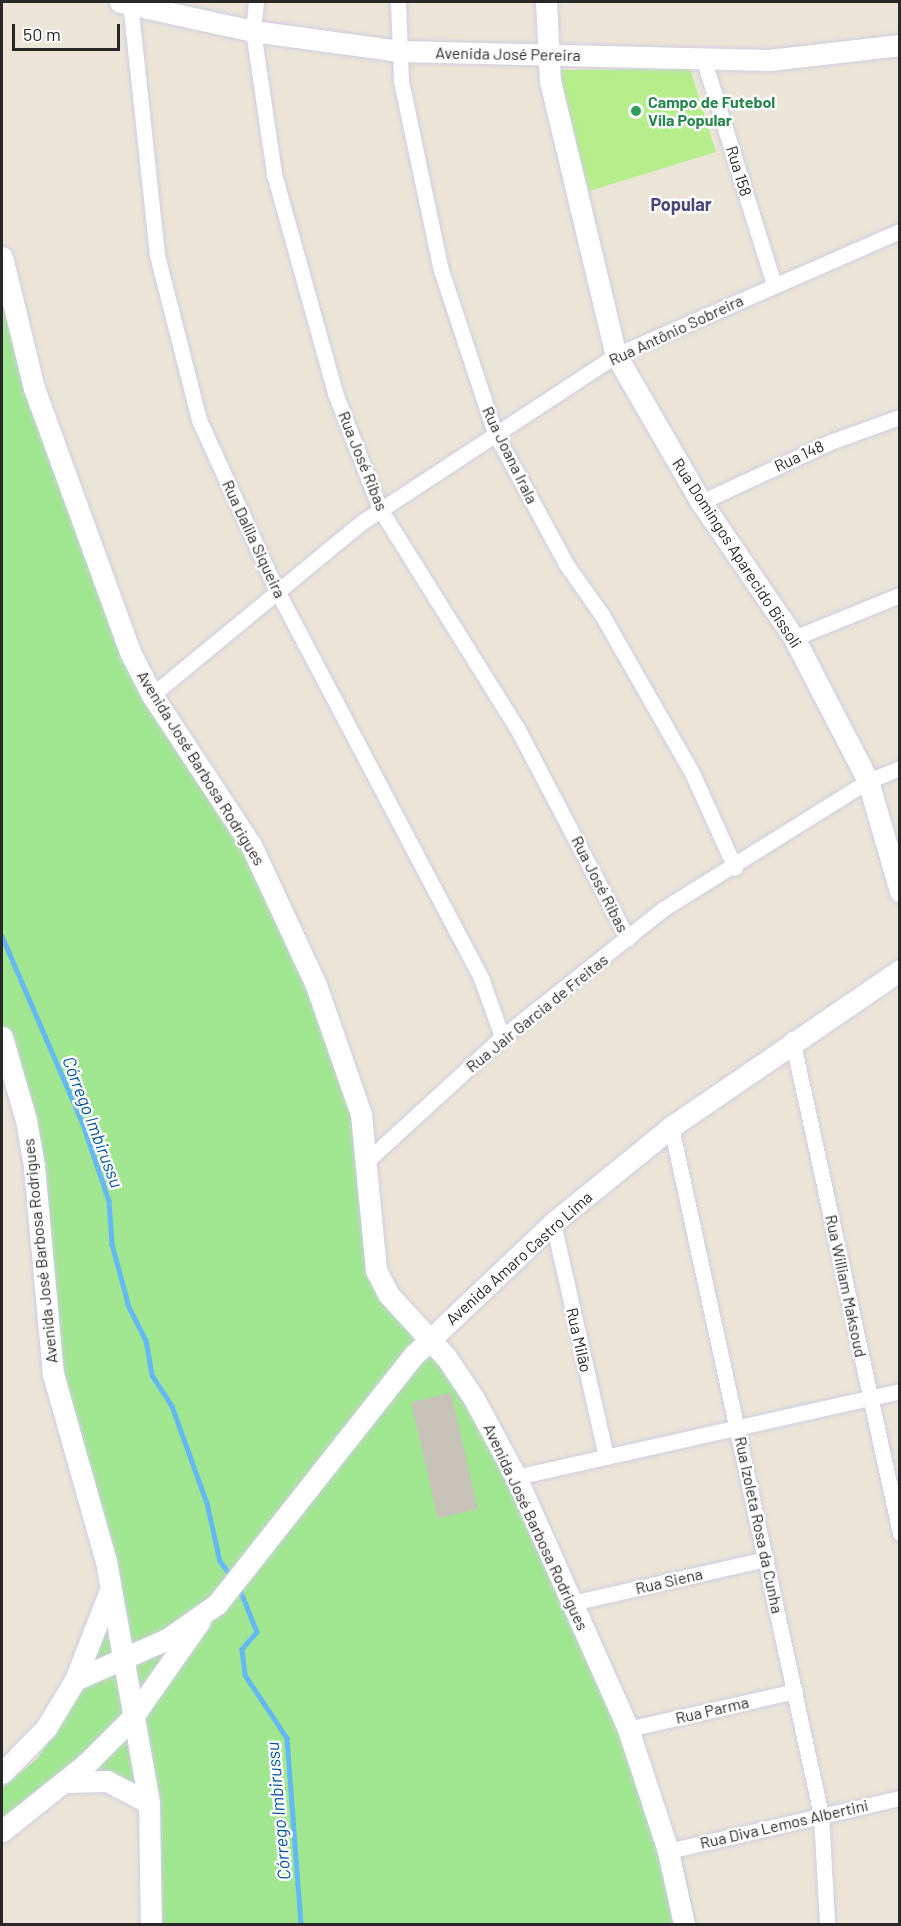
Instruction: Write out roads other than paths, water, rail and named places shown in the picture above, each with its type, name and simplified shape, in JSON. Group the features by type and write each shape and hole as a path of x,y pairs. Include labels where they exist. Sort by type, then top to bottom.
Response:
{"street":[{"name":"Rua José Ribas","path":"256,2 253,31 274,174 301,281 380,510 517,728 628,939"},
{"name":"Rua Joana Irala","path":"398,2 399,51 441,270 495,433 566,564 602,615 692,773 735,868"},
{"name":"Rua Domingos Aparecido Bissoli","path":"546,2 547,55 616,355 700,502 794,638 868,781 900,891"},
{"name":"Avenida José Pereira","path":"127,3 253,31 399,51 768,60 900,45"},
{"name":"Rua Dalila Siqueira","path":"127,3 157,255 199,420 276,589 425,866 481,978 502,1037"},
{"name":"Rua 158","path":"703,58 774,284"},
{"name":"Rua Antônio Sobreira","path":"152,695 276,589 380,510 616,355 774,284 900,231"},
{"name":"Avenida José Barbosa Rodrigues","path":"2,257 38,399 130,652 152,695 252,845 282,906 347,1071 369,1159 368,1216 376,1270 387,1294 429,1339 473,1396 516,1477 628,1729 668,1851 684,1924"},
{"name":"Rua 148","path":"700,502 830,442 900,417"},
{"path":"794,638 900,595"},
{"name":"Rua Jair Garcia de Freitas","path":"369,1159 502,1037 663,909 735,868 868,781 900,768"},
{"name":"Avenida Amaro Castro Lima","path":"2,1831 64,1782 132,1718 210,1610 429,1339 553,1223 671,1127 792,1040 900,969"},
{"name":"Avenida José Barbosa Rodrigues","path":"2,1038 34,1166 44,1325 53,1374 111,1589 121,1660 149,1803 151,1924"},
{"name":"Rua William Maksoud","path":"792,1040 900,1533"},
{"name":"Rua Izoleta Rosa da Cunha","path":"671,1127 821,1815 827,1924"},
{"name":"Rua Milão","path":"553,1223 606,1457"},
{"path":"516,1477 900,1391"},
{"name":"Rua Siena","path":"572,1603 766,1559"},
{"path":"2,1773 46,1728 75,1680 111,1589"},
{"name":"Avenida Amaro Castro Lima","path":"75,1680 121,1660 210,1610"},
{"name":"Rua Parma","path":"628,1729 795,1691"},
{"path":"64,1782 107,1781 149,1803"},
{"name":"Rua Diva Lemos Albertini","path":"668,1851 900,1798"}],"waterway":[{"name":"Córrego Imbirussu","path":"2,936 83,1124 109,1201 112,1244 129,1307 146,1340 152,1375 172,1406 207,1503 220,1561 232,1577"},
{"name":"Córrego Imbirussu","path":"239,1587 257,1632 242,1649 245,1675 287,1738 301,1924"}],"place":[{"name":"Campo de Futebol Vila Popular","path":"636,111"}],"district":[{"name":"Popular","path":"681,204"}]}
